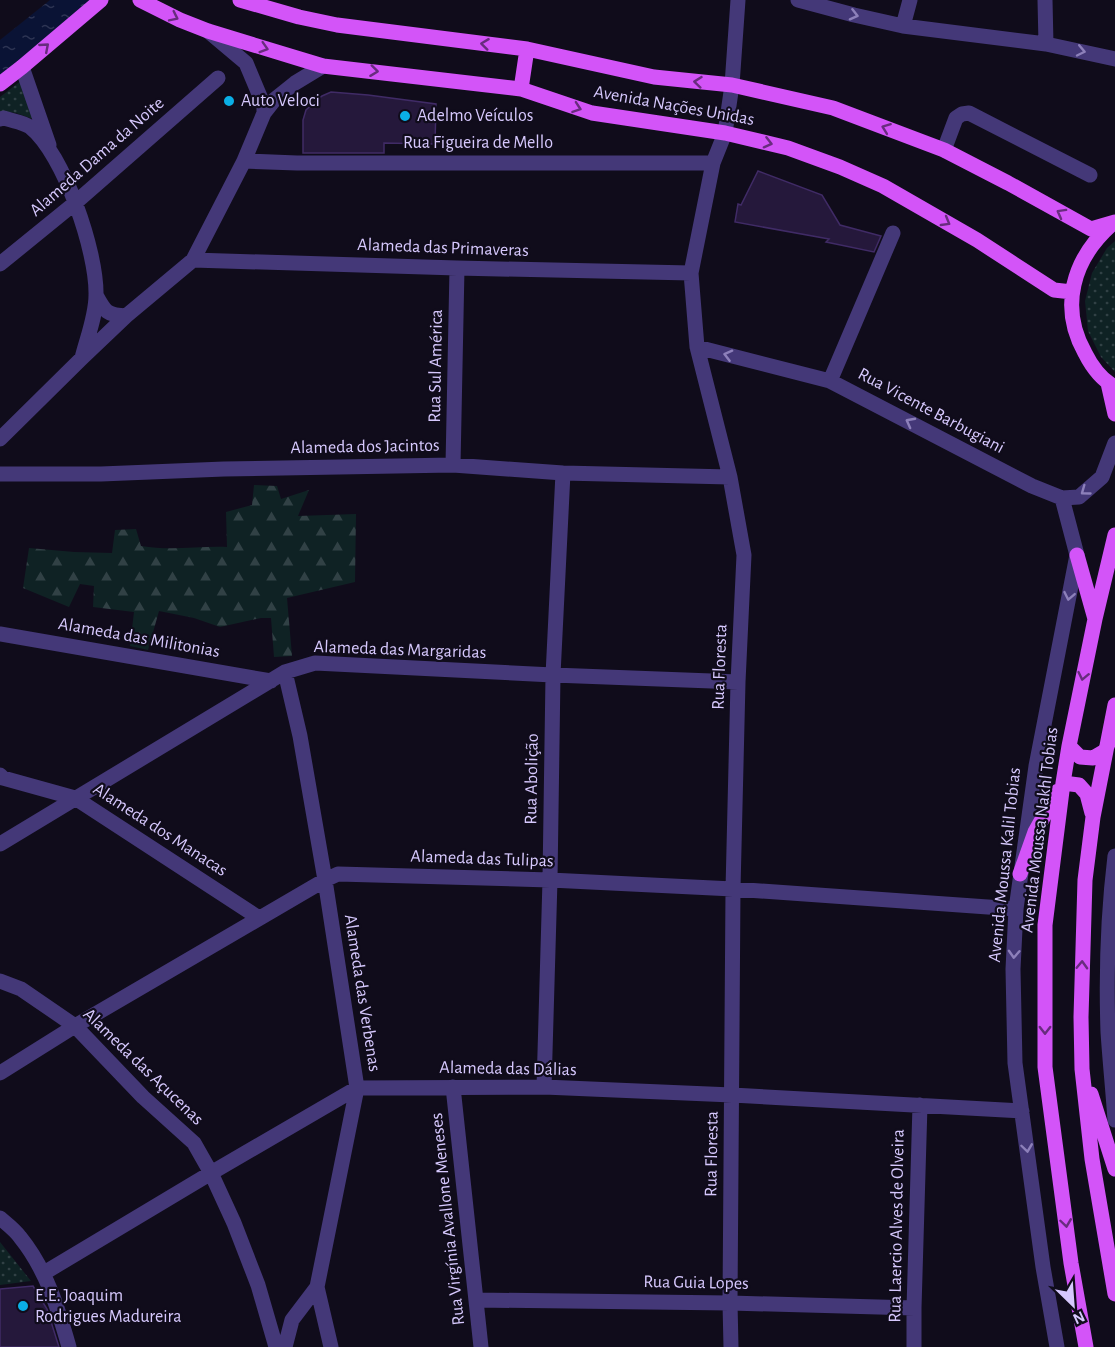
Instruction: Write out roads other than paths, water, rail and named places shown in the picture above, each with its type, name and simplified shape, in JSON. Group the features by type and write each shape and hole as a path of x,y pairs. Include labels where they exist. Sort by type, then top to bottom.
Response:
{"main road":[{"path":"0,84 101,0"},
{"name":"Avenida Nações Unidas","path":"140,0 208,31 322,66 521,89 592,113 725,133 788,148 883,186 977,240 1054,290 1072,292"},
{"name":"Avenida Nações Unidas","path":"242,1 337,25 527,49 654,77 732,85 833,108 944,150 1090,229 1115,222"},
{"path":"521,89 527,49"},
{"name":"Avenida Nações Unidas","path":"1112,385 1091,365 1078,342 1072,318 1072,292 1077,272 1086,253 1099,236 1115,222"},
{"path":"1112,385 1115,414"},
{"name":"Avenida Moussa Nakhl Tobias","path":"1086,1347 1071,1263 1045,1067 1045,925 1069,746 1115,535"},
{"path":"1077,555 1095,619"},
{"path":"1115,705 1093,817 1085,880 1080,1017 1092,1159 1115,1294"},
{"path":"1069,746 1080,757 1092,758 1105,751 1115,725"},
{"path":"1020,874 1035,832 1063,783 1079,785 1087,794 1093,817"},
{"path":"1083,1069 1115,1168"}],"street":[{"name":"Rua Floresta","path":"731,1347 733,889 738,682 744,555 730,477 697,347 691,273 712,163 725,133 732,85 738,0"},
{"path":"798,0 903,26 1046,44 1115,59"},
{"path":"903,26 910,0"},
{"path":"1045,0 1046,44"},
{"path":"208,31 246,63 264,106 264,113"},
{"path":"0,439 126,316 193,260 244,160 264,113 275,99 322,66"},
{"path":"22,67 51,151 67,182 92,253 96,295 82,358"},
{"name":"Alameda Dama da Noite","path":"0,264 75,203 218,78"},
{"path":"944,150 956,118 969,113 1090,175"},
{"path":"0,118 28,126 51,151"},
{"name":"Rua Figueira de Mello","path":"244,160 297,163 712,163"},
{"path":"830,381 893,233"},
{"name":"Alameda das Primaveras","path":"193,260 691,273"},
{"name":"Rua Sul América","path":"453,465 457,268"},
{"path":"96,295 104,310 113,315 126,316"},
{"name":"Rua Vicente Barbugiani","path":"697,347 830,381 1032,486 1062,498"},
{"path":"1062,498 1079,497 1102,477 1115,443"},
{"name":"Alameda dos Jacintos","path":"0,474 101,474 224,469 453,465 563,473 730,477"},
{"name":"Rua Abolição","path":"544,1087 553,675 563,473"},
{"name":"Avenida Moussa Kalil Tobias","path":"1057,1347 1043,1267 1015,1063 1013,969 1016,909 1036,766 1077,555 1062,498"},
{"name":"Alameda das Militonias","path":"0,634 271,681"},
{"name":"Alameda das Margaridas","path":"0,844 285,672 315,663 738,682"},
{"name":"Alameda das Verbenas","path":"285,672 300,736 325,880 357,1088 317,1287 292,1320 285,1347"},
{"name":"Alameda dos Manacas","path":"0,775 3,778 75,798 259,918"},
{"path":"1115,856 1110,894 1112,926 1107,979 1108,1033 1115,1120"},
{"name":"Alameda das Tulipas","path":"0,1073 75,1026 338,874 550,880 733,889 1016,909"},
{"name":"Alameda das Açucenas","path":"0,981 21,989 75,1026 143,1097 194,1143 234,1223 258,1285 276,1347"},
{"path":"1108,1033 1115,1049"},
{"name":"Rua Virgínia Avallone Meneses","path":"453,1087 481,1347"},
{"name":"Alameda das Dálias","path":"44,1273 357,1088 544,1087 1022,1111"},
{"name":"Rua Laercio Alves de Olveira","path":"914,1347 920,1105"},
{"path":"0,1218 20,1236 44,1273 60,1314 69,1347"},
{"path":"317,1287 331,1347"},
{"name":"Rua Guia Lopes","path":"477,1300 914,1308"}],"water":[{"path":"50,0 91,0 0,82 0,40"}],"place":[{"name":"Auto Veloci","path":"229,101"},
{"name":"Adelmo Veículos","path":"405,116"},
{"name":"E.E. Joaquim Rodrigues Madureira","path":"23,1306"}]}
